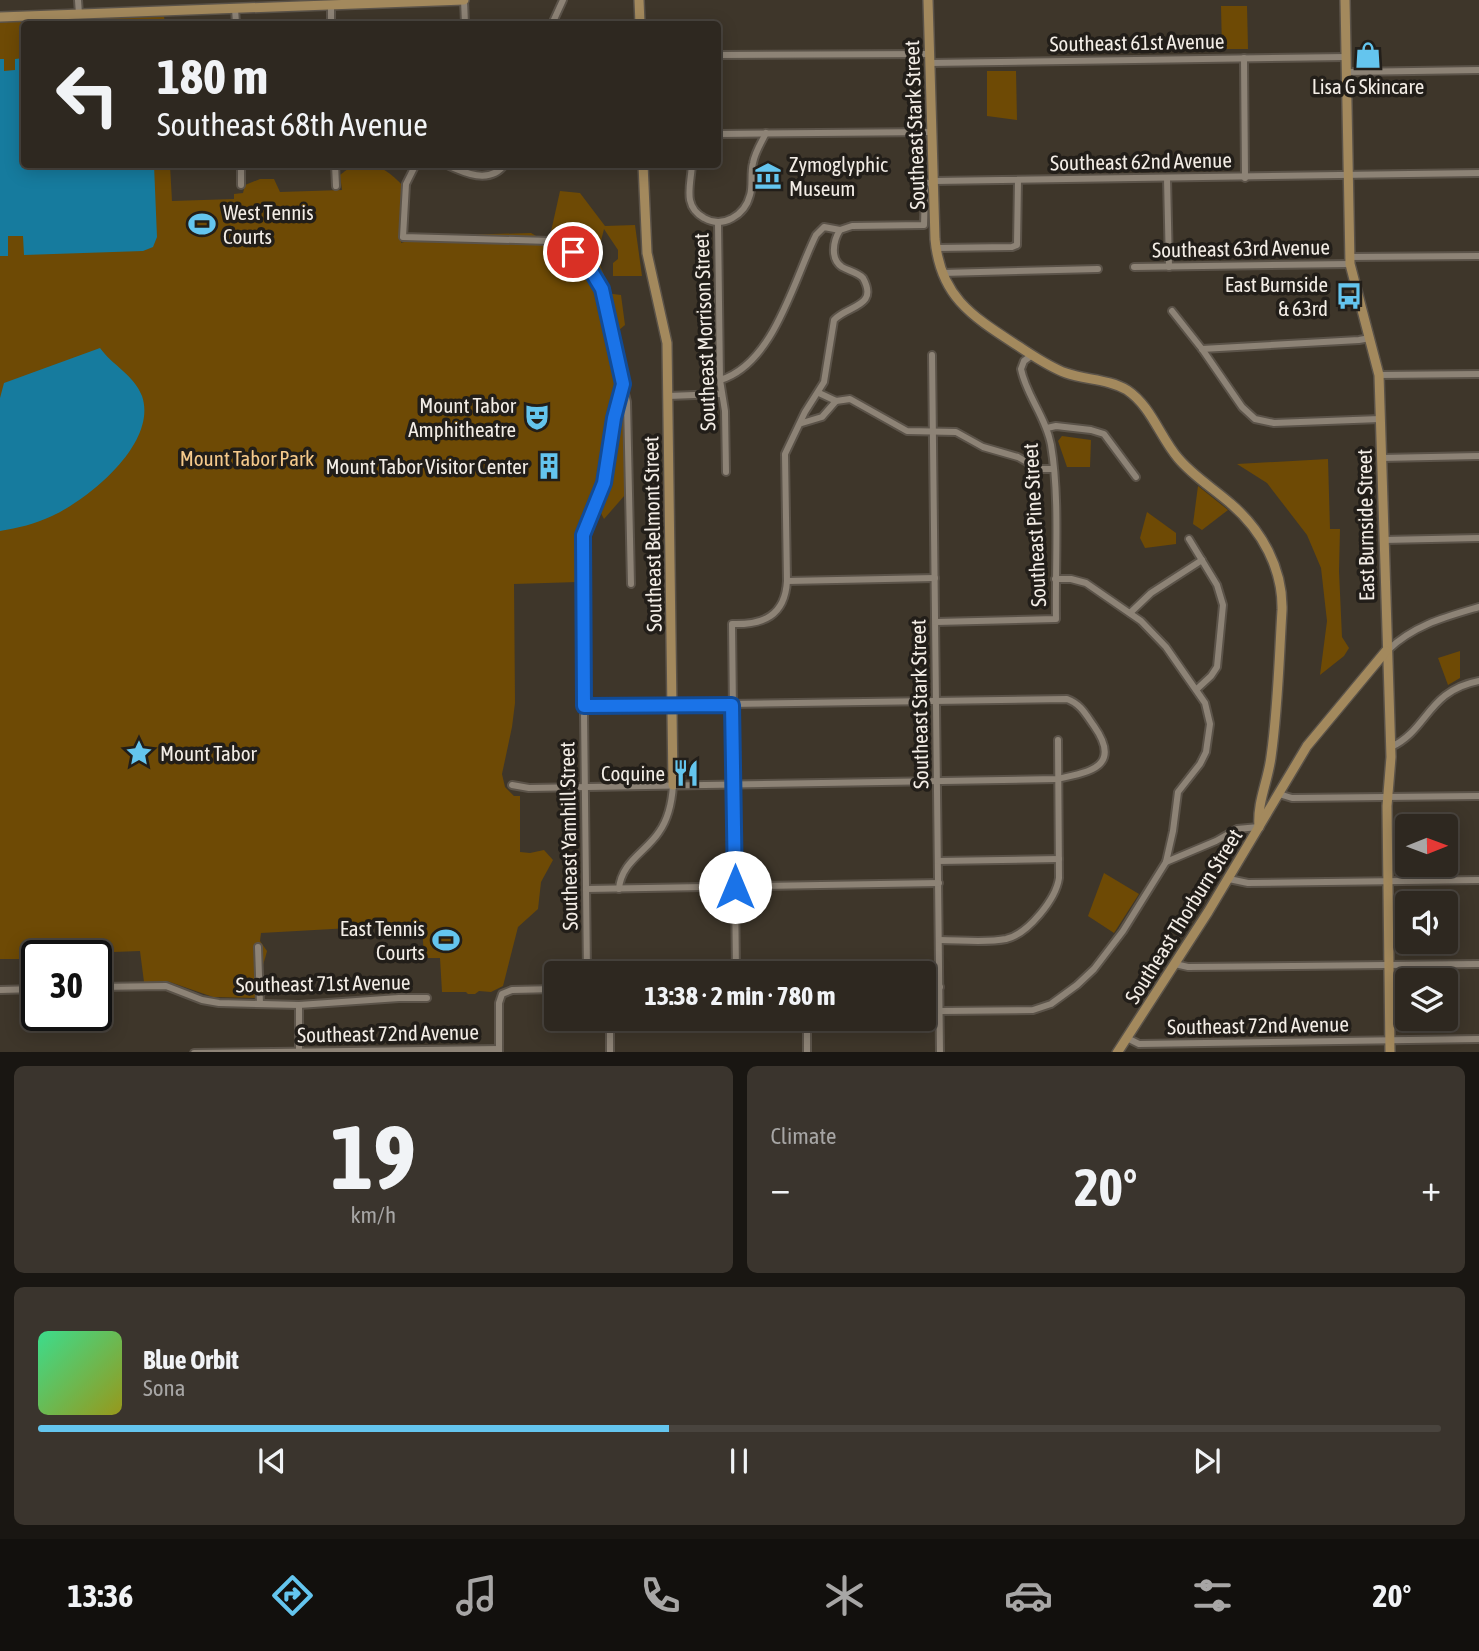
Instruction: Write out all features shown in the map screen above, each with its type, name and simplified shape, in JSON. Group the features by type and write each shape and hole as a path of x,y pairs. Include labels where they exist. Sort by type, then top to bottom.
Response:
{"street":[{"path":"78,0 79,14"},
{"path":"0,17 194,5 235,8 464,0 465,21"},
{"path":"553,21 563,0"},
{"path":"639,0 640,21"},
{"name":"Southeast Stark Street","path":"928,0 936,248"},
{"name":"East Burnside Street","path":"1345,0 1349,261 1379,375 1391,747 1387,797 1390,1052"},
{"path":"331,5 331,21"},
{"path":"235,8 236,21"},
{"name":"Southeast 61st Avenue","path":"721,55 929,58 1346,57"},
{"path":"1244,58 1245,178"},
{"path":"1347,72 1479,70"},
{"path":"721,134 932,132"},
{"path":"718,223 736,217 748,202 752,188 753,162 766,133"},
{"path":"241,168 242,185"},
{"path":"335,168 336,186"},
{"name":"Southeast Yamhill Street","path":"414,168 406,184 403,237 537,239 570,249 590,269 602,289 623,384 614,418 604,483 583,535 587,961"},
{"path":"454,168 469,175 480,176 494,174 501,168"},
{"name":"Southeast Belmont Street","path":"619,889 625,869 664,825 673,785 668,396 664,326 646,243 643,168"},
{"name":"Southeast Morrison Street","path":"691,168 688,189 691,204 702,217 718,223 720,380 725,411 726,472"},
{"name":"Southeast 62nd Avenue","path":"934,181 1479,173"},
{"path":"1167,178 1168,267"},
{"path":"936,248 1017,245 1018,180"},
{"path":"720,380 727,378 758,355 790,297 816,235 824,228 840,230 852,226 924,225 926,184 934,181"},
{"path":"736,961 732,624 754,624 772,615 784,600 787,581 785,454 824,382 834,320 841,313 860,305 867,295 863,278 841,266 835,257 834,242 840,230"},
{"name":"Southeast Thorburn Street","path":"936,248 942,273 956,299 971,313 1032,355 1064,372 1113,384 1134,396 1179,460 1246,518 1276,566 1282,588 1271,759 1259,808 1259,827 1229,879 1117,1052"},
{"name":"Southeast 63rd Avenue","path":"1134,267 1479,256"},
{"path":"942,273 1098,269"},
{"path":"1172,311 1242,407 1262,422 1380,419"},
{"path":"1202,349 1370,338"},
{"name":"Southeast Stark Street","path":"932,355 940,1052"},
{"name":"Southeast Pine Street","path":"936,622 1056,619 1051,446 1047,428 1022,373 1024,361 1032,355"},
{"path":"1379,375 1479,374"},
{"path":"623,384 626,402 631,584"},
{"path":"819,393 836,401 850,399 908,431 956,432 983,447 1018,457 1040,469 1052,469"},
{"path":"668,396 721,394"},
{"path":"802,423 822,417 836,401"},
{"path":"1047,428 1056,426 1104,434 1136,477"},
{"path":"1381,457 1479,456"},
{"path":"1383,540 1479,538"},
{"path":"1189,539 1221,594 1224,613 1217,667 1196,689"},
{"path":"1130,613 1150,593 1202,561"},
{"path":"787,581 935,578"},
{"path":"940,1011 1033,1010 1051,1004 1094,969 1123,931 1166,862 1178,792 1206,752 1210,734 1209,715 1196,689 1154,632 1086,583 1055,579"},
{"path":"1166,862 1237,829 1259,827 1307,746 1387,651 1405,635 1423,625 1479,607"},
{"path":"1391,747 1405,738 1446,695 1461,686 1479,681"},
{"path":"512,785 518,788 1057,779 1094,769 1102,763 1105,753 1104,741 1081,707 1071,700 584,706"},
{"path":"940,940 1005,939 1013,936 1035,918 1054,896 1058,886 1059,859 1059,740"},
{"path":"1279,794 1292,798 1479,796"},
{"path":"938,861 1059,859"},
{"path":"1229,879 1248,883 1479,880"},
{"path":"586,889 939,884"},
{"path":"258,947 260,1004"},
{"path":"1175,964 1188,967 1479,964"},
{"name":"Southeast 71st Avenue","path":"112,987 166,986 212,1002 260,1004 299,1005 427,998"},
{"path":"0,990 21,989"},
{"path":"499,1051 499,1003 502,994 512,990 544,989"},
{"path":"299,1005 299,1052"},
{"path":"610,1031 610,1052"},
{"path":"807,1031 807,1052"},
{"name":"Southeast 72nd Avenue","path":"1127,1038 1139,1044 1479,1039"},
{"name":"Southeast 72nd Avenue","path":"194,1052 499,1051"}],"green space":[{"path":"1221,6 1247,6 1248,49 1222,49"},
{"name":"Mount Tabor Park","path":"164,16 165,21 27,21"},
{"name":"Mount Tabor Park","path":"21,21 21,168 170,168 172,201 234,199 234,194 243,193 245,185 260,179 274,179 280,192 342,190 340,175 350,168 380,168 405,188 405,213 399,223 404,229 401,243 422,236 531,233 543,240 550,236 560,191 580,193 605,226 635,225 642,276 613,276 613,263 618,259 618,250 604,229 597,257 604,275 598,289 605,293 621,295 625,325 613,335 622,351 617,407 631,417 625,495 604,519 593,498 591,499 580,529 578,582 514,584 515,703 502,774 505,787 514,796 520,796 520,852 544,850 553,860 541,882 538,909 518,927 503,986 491,992 479,991 475,994 442,992 440,958 424,958 422,924 261,933 260,941 267,951 257,998 213,997 167,981 144,982 140,951 112,952 112,940 21,940 21,959 0,959 0,22"},
{"path":"987,71 1016,71 1017,120 987,116"},
{"path":"1062,436 1091,440 1090,467 1067,467 1058,441"},
{"path":"1328,459 1330,529 1340,529 1342,637 1349,648 1344,656 1320,675 1327,621 1321,568 1307,535 1267,483 1237,464"},
{"path":"1198,486 1228,510 1202,530 1193,524"},
{"path":"1147,512 1176,533 1176,544 1145,548 1140,538"},
{"path":"1460,651 1460,678 1448,685 1438,658"},
{"path":"1104,873 1139,894 1114,933 1088,916"}],"water":[{"path":"21,58 21,168 154,168 157,237 153,247 143,251 24,255 23,236 8,236 8,256 0,256 0,59 4,59 4,71 15,70 15,59"},
{"path":"100,348 134,382 142,396 144,414 140,432 117,467 84,497 52,516 0,531 0,398 4,383"}],"place":[{"name":"Lisa G Skincare","path":"1368,55"},
{"name":"Zymoglyphic Museum","path":"768,176"},
{"name":"West Tennis Courts","path":"202,224"},
{"name":"East Burnside & 63rd","path":"1349,296"},
{"name":"Mount Tabor Amphitheatre","path":"537,417"},
{"name":"Mount Tabor Visitor Center","path":"549,466"},
{"name":"Mount Tabor","path":"139,753"},
{"name":"Coquine","path":"686,773"},
{"name":"East Tennis Courts","path":"446,940"}],"route":[{"path":"573,252 590,269 602,289 623,384 614,418 604,483 583,535 584,706 732,705 735,887"}]}
